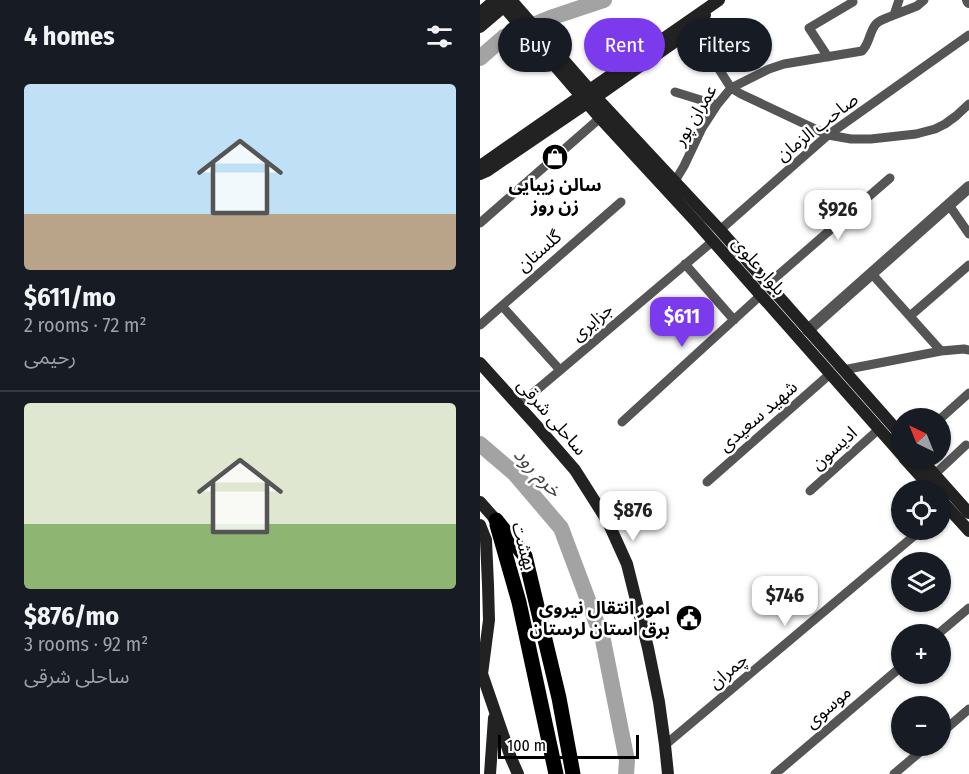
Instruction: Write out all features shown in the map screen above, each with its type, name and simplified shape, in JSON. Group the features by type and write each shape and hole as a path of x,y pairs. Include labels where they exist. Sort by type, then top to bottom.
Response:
{"main road":[{"path":"480,13 496,0 592,100"},
{"path":"480,27 511,0 592,100"},
{"path":"699,18 718,0"},
{"path":"480,166 677,35"},
{"path":"480,174 592,100 677,36"},
{"name":"بلوار علوی","path":"592,100 600,118 716,235 764,290 830,374 891,442"},
{"name":"بلوار علوی","path":"592,100 675,181 716,235"},
{"name":"بلوار علوی","path":"764,290 808,330 891,424"},
{"name":"ساحلی شرقی","path":"480,363 575,470 608,522 627,564 648,648 668,774"},
{"name":"بلوار علوی","path":"914,468 924,480"},
{"path":"929,468 969,513"},
{"path":"480,502 496,519"},
{"path":"951,514 969,531"},
{"name":"بهشت","path":"496,519 519,602 556,774"},
{"name":"بهشت","path":"496,519 525,556 559,698 573,774"},
{"path":"480,525 486,540 481,676 518,774"},
{"path":"490,774 494,711"}],"street":[{"path":"894,15 899,0"},
{"path":"894,15 918,6 924,0"},
{"path":"828,57 809,28 853,2"},
{"name":"عمران پور","path":"675,181 702,128 731,88 784,64 862,51 867,46 875,26 894,15"},
{"name":"صاحب الزمان","path":"716,235 828,135 969,35"},
{"path":"721,72 731,88 741,94 828,135 851,139 916,134 935,129 957,116 969,104"},
{"path":"675,92 717,105"},
{"path":"480,224 600,118"},
{"path":"622,422 764,290 890,178"},
{"path":"808,330 969,186"},
{"name":"گلستان","path":"480,325 621,202"},
{"path":"949,205 969,234"},
{"name":"جزایری","path":"519,405 716,235"},
{"path":"685,264 734,320"},
{"path":"910,316 969,265"},
{"path":"872,274 941,351"},
{"path":"502,306 561,370"},
{"path":"843,370 941,351 969,350"},
{"name":"شهید سعیدی","path":"707,482 830,374"},
{"path":"951,409 969,393"},
{"name":"ادیسون","path":"810,491 879,429"},
{"path":"935,474 966,446"},
{"name":"چمران","path":"665,745 909,540"},
{"path":"950,624 969,608"},
{"name":"موسوی","path":"775,774 891,675"},
{"path":"951,725 969,709"},
{"path":"894,774 915,756"}],"waterway":[{"name":"خرم رود","path":"480,58 504,37 604,0"},
{"name":"خرم رود","path":"480,444 515,474 561,528 603,640 627,761 626,774"}],"place":[{"name":"سالن زیبایی زن روز","path":"555,157"},
{"name":"امور انتقال نیروی برق استان لرستان","path":"689,618"}]}
